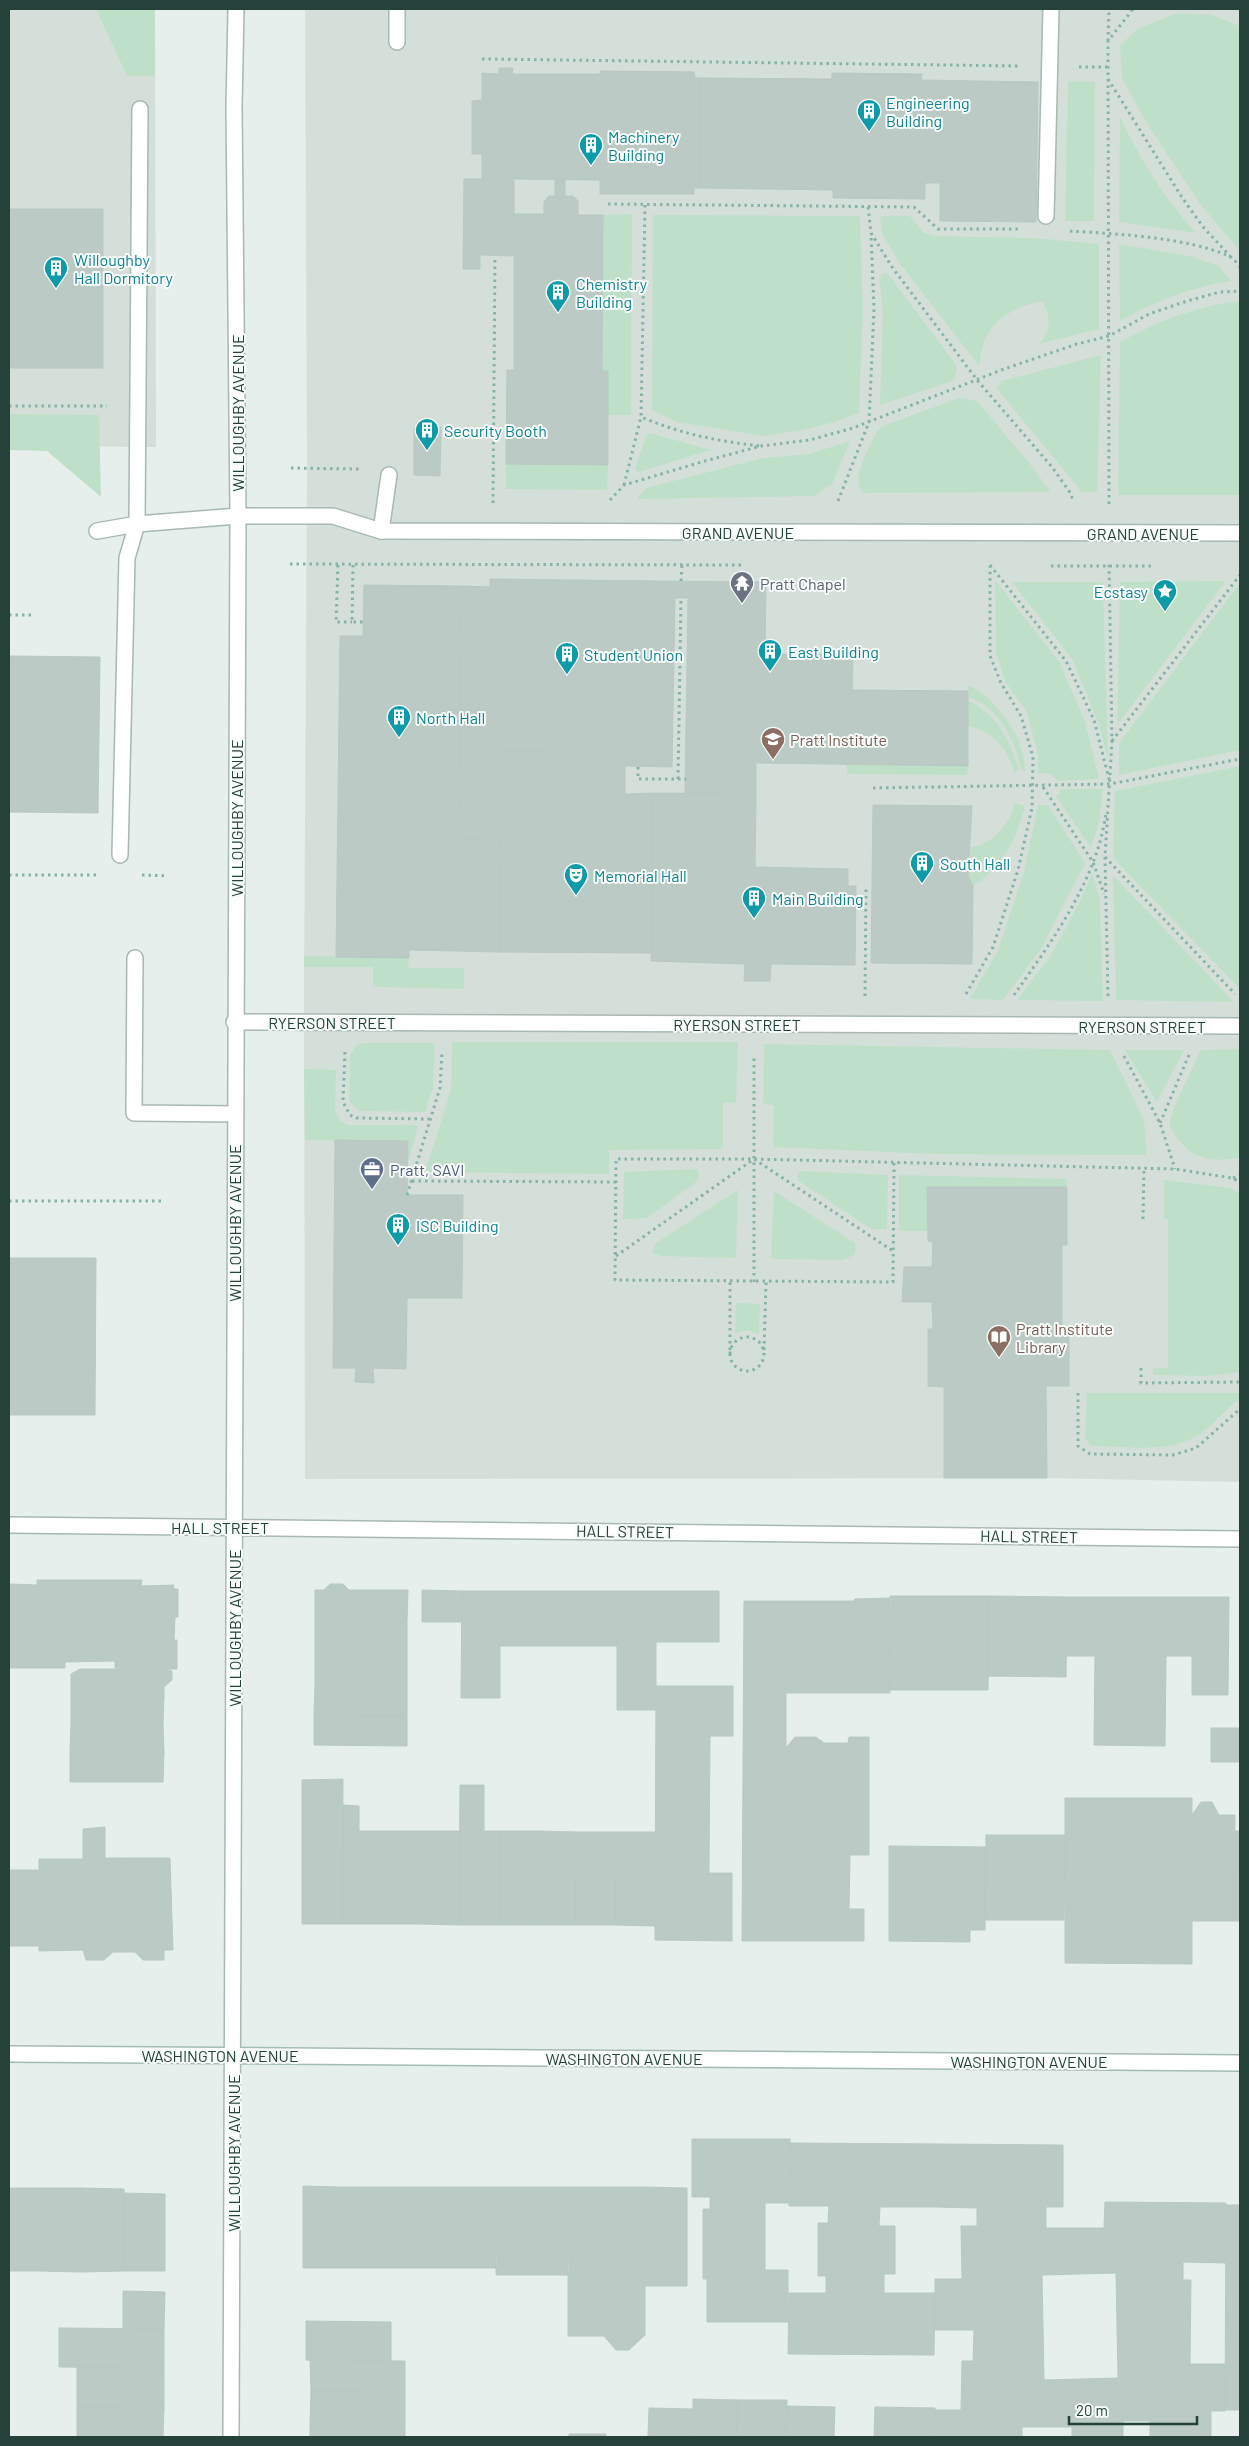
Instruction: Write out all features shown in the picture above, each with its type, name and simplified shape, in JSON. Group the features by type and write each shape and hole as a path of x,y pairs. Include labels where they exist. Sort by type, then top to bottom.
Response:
{"street":[{"name":"WILLOUGHBY AVENUE","path":"232,2437 234,1022 238,516 234,107 236,9"},
{"path":"397,9 397,42"},
{"path":"1046,216 1051,9"},
{"path":"120,855 127,558 136,524 140,109"},
{"path":"381,531 389,475"},
{"name":"GRAND AVENUE","path":"97,531 136,524 238,516 333,516 381,531 1240,533"},
{"path":"135,958 134,1113 234,1114"},
{"name":"RYERSON STREET","path":"234,1022 1240,1026"},
{"name":"HALL STREET","path":"9,1525 1240,1539"},
{"name":"WASHINGTON AVENUE","path":"9,2054 1240,2063"}],"path":[{"path":"1109,9 1108,78 1158,162 1204,228 1231,257"},
{"path":"1108,41 1133,9"},
{"path":"482,58 1108,67"},
{"path":"608,204 868,206 874,309 870,422 835,510"},
{"path":"608,502 624,485 641,416 644,205"},
{"path":"871,233 892,267 977,380 1052,467 1069,491 1076,506"},
{"path":"493,506 495,256"},
{"path":"624,485 761,446 810,440 870,422 977,380 1077,344 1109,336 1149,314 1220,292 1240,291"},
{"path":"9,406 138,406"},
{"path":"641,416 674,430 712,440 761,446"},
{"path":"291,468 360,469"},
{"path":"290,564 748,565"},
{"path":"338,565 336,622 363,622"},
{"path":"352,622 353,565"},
{"path":"681,581 682,565"},
{"path":"980,565 995,565"},
{"path":"990,565 1066,661 1094,720 1110,784 1104,824 1093,862 1046,951 1011,999"},
{"path":"964,997 993,947 1018,870 1032,808 1033,757 1021,716 1001,683 990,656 990,565"},
{"path":"1050,566 1156,566"},
{"path":"1112,741 1240,575"},
{"path":"678,779 681,598"},
{"path":"9,615 33,615"},
{"path":"873,788 1043,787 1110,784 1240,758"},
{"path":"638,767 638,779 686,779"},
{"path":"1043,787 1093,862 1106,898"},
{"path":"1105,857 1240,1000"},
{"path":"9,875 106,875"},
{"path":"136,875 168,876"},
{"path":"865,1004 866,886"},
{"path":"346,1022 343,1102 350,1115 356,1118 430,1119"},
{"path":"1108,1026 1160,1123 1175,1169"},
{"path":"1160,1123 1201,1026"},
{"path":"754,1049 754,1282"},
{"path":"407,1195 440,1088 442,1060"},
{"path":"894,1163 893,1282 615,1280 616,1159 754,1159 1175,1169 1232,1178 1240,1182"},
{"path":"754,1159 893,1251"},
{"path":"615,1256 754,1159"},
{"path":"1143,1219 1144,1168"},
{"path":"1232,1178 1240,1175"},
{"path":"412,1181 616,1182"},
{"path":"9,1201 164,1201"},
{"path":"730,1282 730,1353 732,1363 745,1372 755,1369 764,1356 766,1282"},
{"path":"730,1353 734,1342 739,1338 751,1338 761,1344 764,1356"},
{"path":"1141,1368 1141,1383 1240,1382"},
{"path":"1078,1393 1078,1446 1090,1454 1173,1455 1196,1448 1240,1409"}],"shaded area":[{"path":"9,9 155,9 156,447 9,446"},
{"name":"Pratt Institute","path":"305,9 1240,9 1240,1482 1047,1478 305,1479 304,996 307,469"}],"green space":[{"path":"96,9 155,9 155,76 127,76"},
{"path":"1178,13 1212,15 1240,26 1240,251 1201,205 1148,125 1122,79 1120,45 1139,28"},
{"path":"1068,81 1095,82 1094,221 1065,221"},
{"path":"1120,117 1154,178 1196,233 1119,222"},
{"path":"632,214 631,415 608,415 608,371 602,371 603,215"},
{"path":"653,215 860,216 863,311 859,413 835,422 803,430 763,436 676,422 652,410"},
{"path":"880,216 910,216 924,233 936,236 1034,238 1099,244 1099,329 1039,344 1048,328 1047,313 1043,302 1029,304 1006,315 993,326 985,340 979,366 901,265 882,234"},
{"path":"1119,244 1190,256 1219,266 1231,281 1202,287 1174,296 1146,307 1120,321"},
{"path":"883,273 888,274 954,362 957,369 955,378 950,382 880,405 883,311 879,278"},
{"path":"1240,301 1240,495 1118,495 1120,342 1163,321 1208,307"},
{"path":"1101,355 1097,492 1082,492 997,389 1002,381"},
{"path":"959,398 977,401 1051,492 865,493 860,488 858,481 859,473 877,431 883,426"},
{"path":"9,414 99,415 101,497 47,451 9,450"},
{"path":"650,433 711,450 638,472 635,469 646,435"},
{"path":"850,441 832,484 815,496 637,499 646,488 763,458 809,454"},
{"path":"506,464 608,465 607,490 506,489"},
{"path":"995,580 1060,663 1085,722 1099,779 1057,781 1049,774 1038,774 1038,755 1027,712 1005,681 996,652"},
{"path":"1226,581 1117,725 1120,582"},
{"path":"1012,582 1103,582 1108,759 1099,724 1072,659"},
{"path":"1240,583 1240,750 1119,775 1119,743"},
{"path":"968,686 975,688 990,700 1010,725 1023,754 1025,770 1021,770 1015,749 1004,727 989,709 969,698"},
{"path":"968,701 987,712 995,720 1007,739 1019,770 1014,772 1008,755 991,736 968,726"},
{"path":"847,764 968,766 967,775 847,774"},
{"path":"1240,766 1240,989 1113,858 1115,791"},
{"path":"1060,789 1103,789 1099,823 1091,848 1056,796 1060,794"},
{"path":"1015,803 1025,806 1013,841 992,870 973,886 968,876 971,847 987,842 999,832 1009,818"},
{"path":"1038,805 1048,805 1085,863 1041,949 1003,1000 970,999 998,950 1024,872"},
{"path":"1092,874 1100,899 1103,1001 1017,1000 1050,957 1077,907"},
{"path":"1113,875 1234,1002 1116,1000"},
{"path":"304,956 409,958 408,968 464,968 464,989 377,987 373,984 373,967 304,967"},
{"path":"452,1042 738,1042 736,1103 723,1102 723,1149 609,1150 609,1174 425,1172 451,1090"},
{"path":"363,1043 435,1043 433,1088 425,1112 359,1111 349,1101 350,1056 356,1045"},
{"path":"764,1044 1110,1050 1144,1120 1147,1155 934,1154 773,1147 774,1105 763,1104"},
{"path":"1240,1049 1240,1157 1217,1160 1197,1155 1181,1143 1169,1124 1174,1107 1201,1050"},
{"path":"1125,1050 1184,1050 1157,1102"},
{"path":"304,1069 336,1070 335,1110 341,1122 349,1125 418,1125 408,1164 408,1141 305,1140"},
{"path":"698,1169 699,1177 695,1183 647,1218 623,1219 624,1172"},
{"path":"800,1171 888,1175 887,1229 871,1229 799,1181 797,1176"},
{"path":"899,1175 1067,1179 1067,1187 927,1187 927,1231 899,1231"},
{"path":"1164,1180 1230,1188 1240,1193 1240,1372 1208,1376 1153,1375 1153,1368 1168,1368 1168,1219 1164,1219"},
{"path":"738,1190 736,1258 660,1256 652,1252 656,1243"},
{"path":"774,1191 855,1243 855,1254 844,1260 771,1259"},
{"path":"736,1303 760,1304 759,1334 747,1330 735,1333"},
{"path":"1087,1393 1240,1393 1240,1399 1203,1432 1191,1439 1163,1447 1134,1448 1091,1446 1085,1438"}],"building":[{"name":"Machinery Building","path":"499,68 513,68 512,74 600,74 600,71 694,72 695,78 701,78 699,188 694,188 694,194 600,194 600,180 514,179 514,256 480,255 480,269 463,269 464,179 482,179 482,154 472,154 472,101 482,100 482,73 499,74"},
{"name":"Engineering Building","path":"832,73 922,74 921,80 1038,82 1036,222 940,221 940,183 925,183 925,199 833,198 833,190 699,188 701,78 832,79"},
{"name":"Chemistry Building","path":"555,179 565,179 565,196 573,196 578,201 578,215 603,215 602,371 608,371 608,465 506,464 507,370 514,370 514,214 544,214 544,202 549,196 555,196"},
{"name":"Willoughby Hall Dormitory","path":"9,209 103,209 103,368 9,368"},
{"name":"Security Booth","path":"441,427 440,476 414,475 414,428"},
{"name":"Student Union","path":"490,579 657,581 657,598 675,598 672,767 625,766 625,752 501,751 501,840 459,839 461,586 490,587"},
{"name":"East Building","path":"657,581 766,582 765,654 853,655 852,690 968,691 968,766 756,763 756,794 685,793 688,598 657,598"},
{"name":"North Hall","path":"364,585 461,586 459,839 501,840 500,952 409,950 409,958 336,957 340,636 363,636"},
{"path":"9,656 100,657 98,813 9,812"},
{"name":"Memorial Hall","path":"501,751 625,752 625,794 653,793 651,953 500,952"},
{"name":"Main Building","path":"653,793 756,794 755,867 848,869 848,886 856,886 855,965 771,964 770,981 744,981 745,964 651,961"},
{"name":"South Hall","path":"873,805 972,806 968,876 973,886 972,964 871,963"},
{"name":"ISC Building","path":"335,1140 408,1141 407,1195 463,1195 462,1298 407,1298 406,1369 373,1368 374,1383 355,1382 356,1368 333,1368"},
{"name":"Pratt Institute Library","path":"927,1187 1067,1187 1067,1245 1062,1245 1062,1330 1069,1331 1069,1386 1046,1386 1047,1478 944,1478 944,1387 928,1386 928,1329 933,1329 932,1302 902,1302 904,1267 932,1267 933,1242 928,1241"},
{"path":"9,1258 96,1258 95,1415 9,1415"},
{"path":"37,1580 142,1580 141,1586 174,1585 173,1589 178,1589 178,1617 175,1617 174,1640 177,1640 177,1669 115,1668 115,1661 65,1662 65,1668 9,1668 9,1584 37,1585"},
{"path":"330,1584 343,1584 349,1590 408,1590 407,1621 315,1621 315,1590 324,1590"},
{"path":"422,1590 462,1591 462,1622 422,1622"},
{"path":"462,1591 500,1591 500,1698 461,1698"},
{"path":"500,1591 540,1591 540,1646 500,1646"},
{"path":"540,1591 617,1591 617,1646 540,1646"},
{"path":"617,1591 656,1591 656,1710 617,1710"},
{"path":"656,1591 719,1591 719,1642 656,1642"},
{"path":"890,1596 989,1596 988,1690 890,1690"},
{"path":"989,1596 1067,1597 1066,1677 988,1676"},
{"path":"1067,1597 1192,1597 1192,1656 1166,1656 1165,1746 1094,1745 1095,1656 1067,1656"},
{"path":"1192,1597 1229,1597 1228,1695 1192,1695"},
{"path":"891,1598 890,1693 786,1693 786,1748 795,1737 816,1737 824,1743 848,1743 849,1737 869,1737 869,1855 850,1855 849,1909 864,1909 864,1941 742,1941 744,1601 854,1601 855,1599"},
{"path":"315,1621 407,1621 407,1653 315,1653"},
{"path":"315,1653 407,1653 407,1685 315,1685"},
{"path":"80,1669 164,1669 172,1671 172,1680 164,1687 164,1698 71,1698 71,1674"},
{"path":"315,1685 407,1685 407,1716 314,1715"},
{"path":"656,1686 733,1686 733,1736 710,1736 709,1873 732,1873 732,1941 655,1940"},
{"path":"71,1698 164,1698 163,1724 71,1724"},
{"path":"314,1715 407,1716 407,1746 314,1745"},
{"path":"71,1724 163,1724 164,1753 70,1753"},
{"path":"1211,1728 1236,1728 1236,1762 1211,1762"},
{"path":"1236,1728 1240,1728 1240,1762 1236,1762"},
{"path":"70,1753 164,1753 163,1782 70,1782"},
{"path":"343,1779 342,1924 302,1924 302,1780"},
{"path":"460,1785 484,1785 484,1831 500,1831 499,1925 459,1925"},
{"path":"1065,1798 1192,1798 1192,1964 1065,1963"},
{"path":"1201,1802 1212,1802 1219,1815 1235,1815 1234,1921 1192,1921 1192,1815"},
{"path":"343,1805 359,1806 359,1831 382,1831 382,1924 342,1924"},
{"path":"105,1827 105,1858 123,1858 123,1952 113,1952 104,1960 86,1960 83,1950 83,1829"},
{"path":"382,1831 420,1831 420,1924 382,1924"},
{"path":"420,1831 460,1831 459,1925 420,1924"},
{"path":"500,1831 538,1831 538,1925 499,1925"},
{"path":"538,1831 576,1832 575,1925 538,1925"},
{"path":"1235,1831 1240,1831 1240,1921 1234,1921"},
{"path":"576,1832 616,1832 615,1925 575,1925"},
{"path":"616,1832 655,1832 655,1926 615,1925"},
{"path":"986,1835 1065,1835 1064,1920 985,1920"},
{"path":"889,1846 986,1847 985,1930 970,1930 970,1942 889,1941"},
{"path":"123,1858 170,1858 173,1950 164,1950 164,1960 143,1960 135,1952 123,1952"},
{"path":"39,1859 83,1859 83,1950 39,1951"},
{"path":"9,1870 39,1870 39,1946 9,1946"},
{"path":"692,2139 790,2139 790,2203 765,2203 765,2270 788,2270 788,2322 707,2322 707,2279 703,2279 703,2209 710,2209 710,2197 692,2197"},
{"path":"790,2143 936,2144 936,2207 880,2207 879,2226 895,2226 895,2274 884,2274 884,2293 935,2293 934,2355 788,2354 789,2293 826,2293 826,2276 818,2276 818,2223 828,2223 829,2206 789,2206"},
{"path":"936,2144 1063,2145 1063,2207 1046,2207 1046,2228 1104,2228 1105,2202 1226,2203 1226,2263 1183,2262 1183,2280 1191,2280 1190,2364 1225,2364 1225,2411 1211,2411 1211,2437 1150,2437 1150,2421 1123,2421 1123,2437 1072,2437 1072,2427 1022,2427 1022,2437 935,2437 935,2410 961,2410 962,2361 973,2361 974,2330 935,2330 935,2279 962,2279 961,2226 977,2226 977,2208 936,2207","holes":["1116,2273 1118,2378 1044,2380 1042,2275"]},
{"path":"303,2186 339,2187 339,2268 303,2268"},
{"path":"339,2187 380,2187 380,2268 339,2268"},
{"path":"380,2187 419,2187 419,2268 380,2268"},
{"path":"419,2187 458,2187 458,2268 419,2268"},
{"path":"458,2187 496,2187 497,2268 458,2268"},
{"path":"496,2187 533,2187 533,2275 496,2275"},
{"path":"533,2187 568,2187 569,2275 533,2275"},
{"path":"568,2187 604,2187 604,2336 568,2336"},
{"path":"604,2187 645,2187 645,2335 629,2350 616,2350 604,2336"},
{"path":"645,2187 687,2188 687,2286 645,2286"},
{"path":"9,2188 39,2188 39,2271 9,2271"},
{"path":"39,2188 81,2188 81,2272 39,2271"},
{"path":"81,2188 124,2189 123,2271 81,2272"},
{"path":"124,2193 165,2194 165,2271 123,2271"},
{"path":"1226,2205 1240,2205 1240,2410 1225,2410"},
{"path":"123,2291 165,2292 164,2329 123,2328"},
{"path":"306,2321 391,2322 391,2361 306,2360"},
{"path":"59,2328 164,2329 164,2368 59,2367"},
{"path":"310,2360 405,2361 405,2392 311,2391"},
{"path":"77,2367 164,2368 164,2408 77,2407"},
{"path":"311,2391 405,2392 405,2427 310,2426"},
{"path":"693,2399 738,2400 737,2437 693,2437"},
{"path":"738,2400 787,2400 786,2437 737,2437"},
{"path":"787,2406 835,2407 834,2437 786,2437"},
{"path":"77,2407 164,2408 163,2437 77,2437"},
{"path":"875,2407 935,2408 935,2437 874,2437"},
{"path":"649,2408 693,2409 693,2437 648,2437"},
{"path":"310,2426 405,2427 405,2437 310,2437"},
{"path":"569,2434 606,2434 606,2437 569,2437"}],"place":[{"name":"Engineering Building","path":"869,132"},
{"name":"Machinery Building","path":"591,166"},
{"name":"Willoughby Hall Dormitory","path":"56,289"},
{"name":"Chemistry Building","path":"558,313"},
{"name":"Security Booth","path":"427,451"},
{"name":"Pratt Chapel","path":"742,604"},
{"name":"Ecstasy","path":"1165,612"},
{"name":"East Building","path":"770,672"},
{"name":"Student Union","path":"567,675"},
{"name":"North Hall","path":"399,738"},
{"name":"Pratt Institute","path":"773,760"},
{"name":"South Hall","path":"922,884"},
{"name":"Memorial Hall","path":"576,896"},
{"name":"Main Building","path":"754,919"},
{"name":"Pratt, SAVI","path":"372,1190"},
{"name":"ISC Building","path":"398,1246"},
{"name":"Pratt Institute Library","path":"999,1358"}]}
